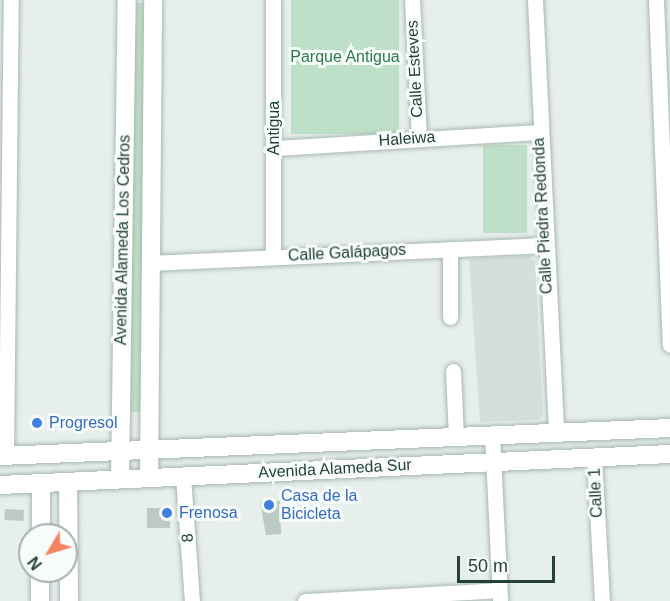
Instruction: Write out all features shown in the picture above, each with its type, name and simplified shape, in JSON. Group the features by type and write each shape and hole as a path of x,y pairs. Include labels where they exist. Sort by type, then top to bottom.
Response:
{"main road":[{"name":"Avenida Alameda Los Cedros","path":"120,479 127,0"},
{"name":"Avenida Alameda Los Cedros","path":"149,478 153,0"},
{"name":"Avenida Alameda Sur","path":"3,456 120,449 670,428"},
{"name":"Avenida Alameda Sur","path":"0,485 670,454"},
{"path":"68,482 69,601"},
{"path":"40,523 41,483"},
{"path":"40,583 40,601"}],"street":[{"path":"3,456 3,240 11,0"},
{"name":"Antigua","path":"273,0 275,148 273,256"},
{"name":"Calle Esteves","path":"412,0 419,138"},
{"name":"Calle Piedra Redonda","path":"535,0 544,245 556,433"},
{"path":"656,0 667,192 670,345"},
{"name":"Haleiwa","path":"275,148 539,132"},
{"name":"Calle Galápagos","path":"151,263 544,245"},
{"path":"450,249 450,317"},
{"path":"453,371 456,437"},
{"path":"305,601 499,596 492,435"},
{"name":"Calle 1","path":"594,457 602,601"},
{"name":"8","path":"183,476 192,601"}],"shaded area":[{"path":"529,256 535,261 543,415 539,420 480,422 469,259"}],"green space":[{"name":"Parque Antigua","path":"291,0 399,0 399,134 291,134"},
{"path":"131,3 144,3 144,412 131,412"},
{"path":"483,145 527,145 527,233 483,233"}],"building":[{"path":"280,501 281,534 266,535 260,502"},
{"path":"147,508 170,508 170,528 147,528"},
{"path":"5,509 24,510 23,521 4,520"}],"place":[{"name":"Progresol","path":"37,423"},
{"name":"Casa de la Bicicleta","path":"269,505"},
{"name":"Frenosa","path":"167,513"}]}
